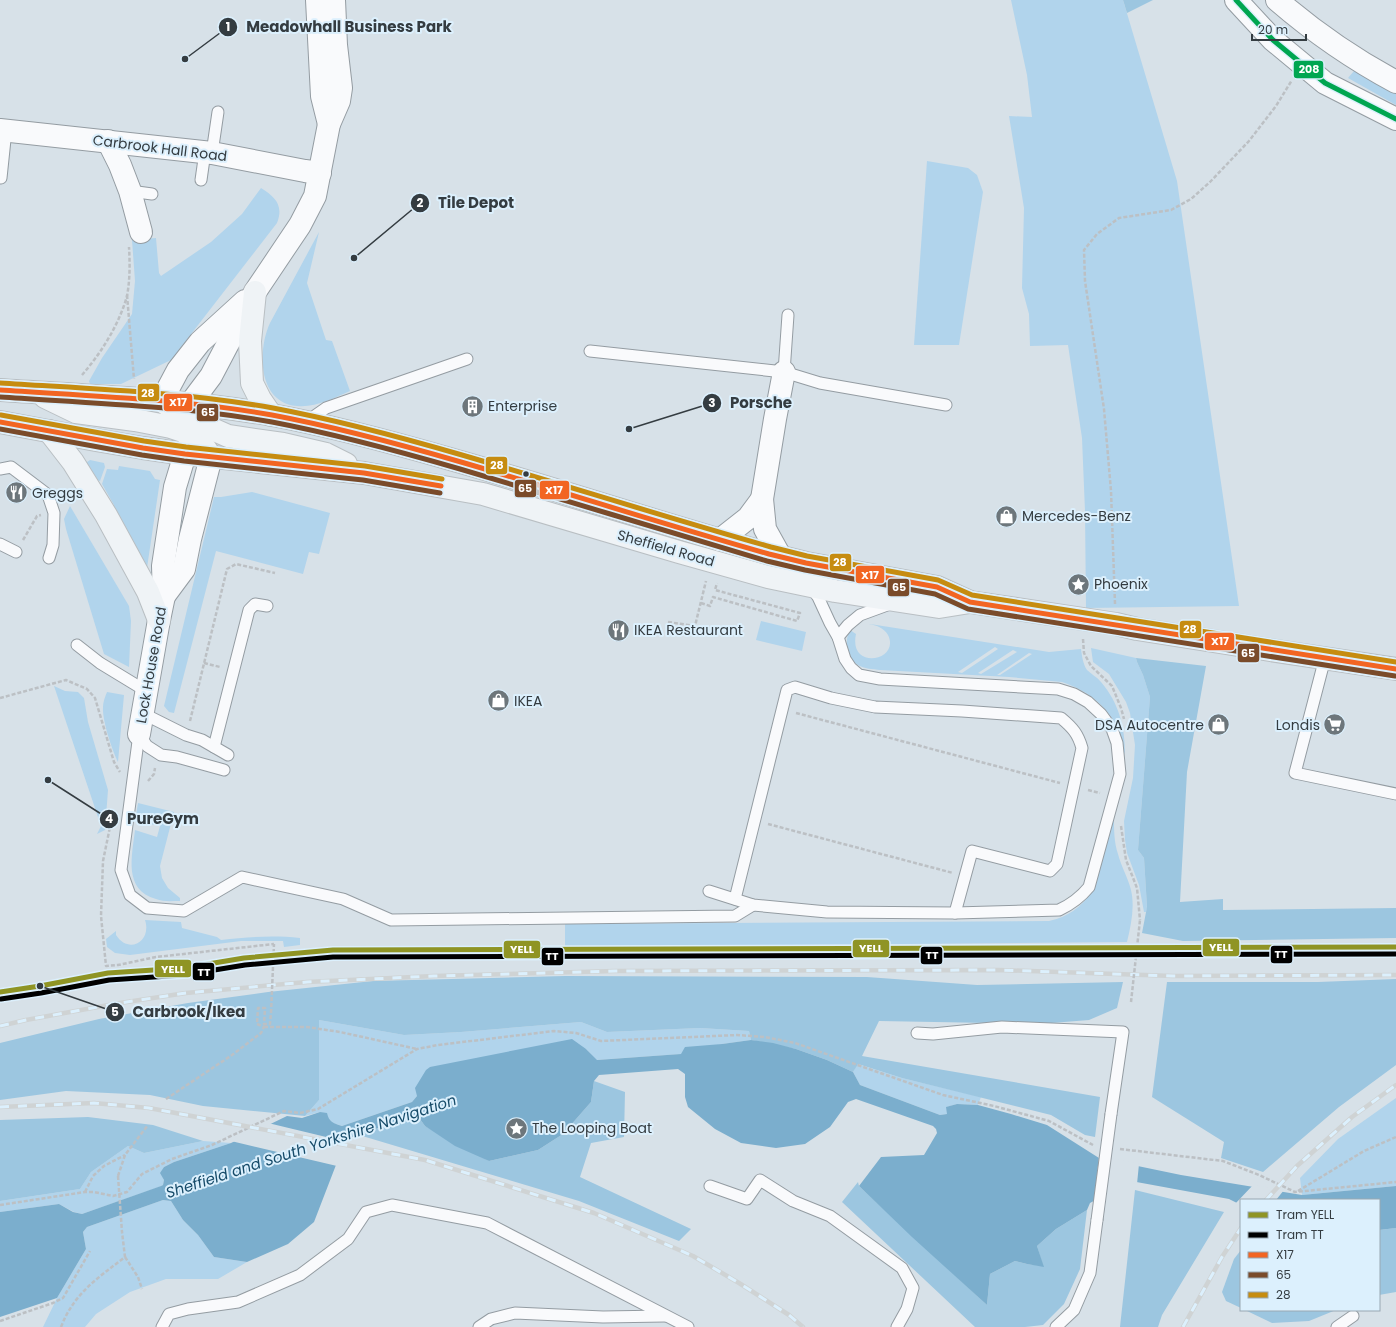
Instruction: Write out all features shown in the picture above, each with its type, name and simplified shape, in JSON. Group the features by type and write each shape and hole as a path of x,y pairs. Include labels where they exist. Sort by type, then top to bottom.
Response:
{"main road":[{"path":"255,292 250,341 252,383 260,399 271,415"},
{"name":"Sheffield Road","path":"0,390 136,400 162,400 181,416 194,440 211,457 364,473 483,494 768,577 808,584 835,591 939,607 970,602"},
{"path":"34,392 76,412 129,419 181,416"},
{"name":"Sheffield Road","path":"181,416 226,409 271,415 371,437 524,480 720,540 806,563 937,586 970,602 1395,669"},
{"path":"0,422 143,448 194,440 226,409"},
{"path":"143,448 157,439 181,416"},
{"path":"50,431 73,462 113,528 148,592 158,620"},
{"name":"Sheffield Road","path":"194,440 228,436 283,444 326,454 364,473"}],"street":[{"path":"317,0 322,96 329,124"},
{"path":"181,416 211,376 255,292 300,224 314,196 329,124 339,101 341,88 336,45 334,0"},
{"path":"1236,0 1273,40 1325,82 1396,119"},
{"path":"1277,0 1304,23 1330,42 1372,69 1396,82"},
{"name":"Carbrook Hall Road","path":"3,130 208,153 320,173"},
{"path":"108,141 120,165 130,191 141,232"},
{"path":"162,400 178,370 200,342 255,292"},
{"path":"780,556 765,529 762,499 784,372"},
{"name":"Lock House Road","path":"138,734 158,620 164,596 163,566 175,487 194,440"},
{"name":"Lock House Road","path":"164,596 184,569 211,457"},
{"path":"720,540 748,518 762,499"}],"lane":[{"path":"201,180 218,112"},
{"path":"1,178 3,130"},
{"path":"130,191 152,194"},
{"path":"784,372 788,315"},
{"path":"590,351 784,372 820,383 946,405"},
{"path":"305,422 326,408 467,359"},
{"path":"0,469 11,467 48,495 54,513 53,545 48,558"},
{"path":"0,544 16,552"},
{"path":"709,891 753,905 827,912 955,913 1059,910 1080,898 1089,887 1120,774 1117,743 1112,729 1101,714 1088,702 1074,694 1058,689 870,678 859,675 851,668 845,659 838,637 818,597 808,584"},
{"path":"838,637 848,625 860,615 898,601"},
{"path":"214,747 249,610 255,604 267,606"},
{"path":"77,646 146,691"},
{"path":"1325,658 1294,773 1396,794"},
{"path":"735,899 787,690 795,687 831,698 875,707 1061,718 1073,727 1080,739 1082,748 1057,864 1050,872 972,850 955,913"},
{"path":"142,713 186,735 202,740 228,755"},
{"path":"138,734 121,870 130,894 148,908 184,911 242,877 342,899 391,920 735,916 753,905"},
{"path":"138,734 147,746 161,755 177,757 224,770"},
{"path":"917,1033 933,1034 1002,1027 1123,1032 1090,1273 1074,1310 1056,1327"},
{"path":"710,1186 747,1199 760,1180 793,1201 830,1216 902,1268 913,1288 907,1309 897,1327"},
{"path":"162,1327 169,1314 188,1309 238,1302 300,1275 348,1239 366,1212 392,1205 487,1223 688,1327"},
{"path":"478,1327 491,1319 515,1313 603,1317 665,1316"},
{"path":"1337,1327 1353,1316"}],"path":[{"path":"1116,624 1110,491 1104,409 1085,281 1084,250 1097,234 1119,218 1171,210 1191,199 1206,186 1249,141 1276,106 1302,64"},
{"path":"73,395 75,383 85,372 105,343 120,317 127,295 130,269 128,234 141,232"},
{"path":"127,295 136,400"},
{"path":"186,735 227,569 236,564 276,573"},
{"path":"668,622 695,626 707,576"},
{"path":"701,603 710,606 713,597 797,621 800,613 715,590 718,581 713,578"},
{"path":"0,698 66,680 87,689 95,698 114,762 121,775 132,783 144,785 154,774 156,766 160,761 167,763 177,757"},
{"path":"782,710 1114,797"},
{"path":"754,820 965,876"},
{"path":"1131,1002 1140,920"},
{"path":"235,947 274,944 270,1024 264,1024 265,1008 258,1008 257,1024 264,1027 307,1027 340,1032 417,1049"},
{"path":"166,1099 232,1055 261,1033 264,1027"},
{"path":"0,1205 85,1192 94,1192 113,1196 127,1192 142,1174 172,1159 212,1145 284,1111 300,1113 318,1109 417,1049 438,1044 554,1031 576,1033 601,1041 737,1035 765,1037 795,1043 943,1095 1049,1120 1095,1146"},
{"path":"142,1289 138,1277 125,1257 118,1176 125,1155 148,1125"},
{"path":"1296,1192 1364,1151 1396,1137"},
{"path":"1118,1148 1223,1161 1296,1192 1396,1182"},
{"path":"85,1192 93,1176 104,1166 125,1155"},
{"path":"0,1320 53,1303 63,1298 90,1251"},
{"path":"61,1327 74,1300 91,1284 125,1257"}],"shaded area":[{"path":"1011,0 1123,0 1177,181 1239,606 1086,608 1085,511 1082,438 1068,345 1030,346 1029,314 1022,288 1024,208 1009,116 1032,117 1027,75"},
{"path":"1123,0 1153,0 1127,13"},
{"path":"1354,71 1368,75 1396,90 1396,105 1348,78"},
{"path":"927,161 968,168 977,175 983,192 959,345 914,345"},
{"path":"261,188 274,198 279,206 279,217 277,223 171,360 121,384 90,384 89,381 102,358 132,314 135,281 132,240 156,238 159,273 161,276 211,242 242,214"},
{"path":"319,232 307,283 326,340 332,341 350,391 317,404 297,406 284,403 274,396 268,386 264,374 263,347 270,323"},
{"path":"90,460 104,463 105,467 100,481 93,479 84,464"},
{"path":"119,466 150,471 155,479 160,480 147,568 113,510 114,505 102,484 107,469 118,470"},
{"path":"252,492 330,513 319,554 309,552 303,574 216,551 174,713 169,712 164,706 214,497"},
{"path":"70,506 129,606 131,621 129,667 104,654 66,529 64,519"},
{"path":"761,621 806,632 802,651 756,640"},
{"path":"874,625 1049,652 1081,649 1087,670 1101,682 1117,707 1124,734 1125,754 1120,734 1104,708 1081,690 1062,682 1009,677 869,669 854,662 847,649 847,639 850,630 856,634 856,646 859,653 866,657 874,658 881,656 887,651 890,644 888,635 884,630","holes":["995,647 998,649 962,673 958,672","1013,650 1017,652 981,674 978,673","1029,653 1032,654 1000,675 997,675"]},
{"path":"1091,648 1136,658 1150,697 1138,850 1144,858 1146,912 1144,912 1139,885 1127,853 1125,840 1124,821 1133,778 1135,745 1130,713 1126,702 1109,674 1093,662"},
{"path":"1136,658 1206,666 1187,772 1180,902 1223,899 1223,910 1396,908 1396,938 1183,941 1142,933 1147,907 1144,858 1138,850 1150,697"},
{"path":"54,686 65,691 78,692 84,698 88,722 108,790 105,830 97,834 101,826"},
{"path":"107,692 124,695 118,762 110,743 103,713 103,705"},
{"path":"138,803 174,812 160,866 162,878 168,888 180,898 180,901 162,901 146,895 138,888 134,880 132,871 132,850 135,830 157,837 160,826 135,821"},
{"path":"1114,817 1114,836 1121,863 1130,886 1133,903 1127,942 565,947 565,924 1049,921 1074,911 1092,892"},
{"path":"145,920 181,922 182,928 217,937 221,940 260,937 290,937 300,938 300,945 284,947 283,941 241,941 130,955 115,953 107,947 106,939 116,931 116,935 121,941 133,945 138,943 145,934"},
{"path":"565,976 867,977 977,985 1123,982 1117,1008 1089,1020 1039,1024 879,1021 862,1056 1100,1097 1095,1137 1085,1135 1051,1115 902,1078 858,1064 853,1072 827,1060 796,1049 751,1040 749,1031 700,1028 607,1032 581,1022 404,1035 319,1020 319,1100 305,1116 203,1106 150,1095 66,1091 0,1100 0,1043 99,1019 188,1003 268,992 373,981"},
{"path":"1396,979 1396,1065 1339,1107 1263,1172 1221,1158 1224,1142 1152,1097 1167,982 1318,982"},
{"path":"319,1020 404,1035 581,1022 607,1032 700,1028 749,1031 751,1040 722,1044 682,1054 596,1060 586,1049 417,1096 412,1102 342,1126 333,1123 320,1112 305,1116 319,1100"},
{"path":"857,1064 902,1078 981,1097 978,1105 957,1104 947,1107 947,1114 940,1115 860,1085 853,1072"},
{"path":"594,1081 625,1092 624,1137 591,1143 580,1177 691,1229 679,1241 579,1201 359,1135 417,1115 425,1126 489,1161 538,1150 563,1134 591,1102"},
{"path":"1396,1098 1396,1186 1302,1195 1300,1178 1338,1139"},
{"path":"88,1117 153,1125 203,1141 144,1153 128,1146 91,1172 80,1189 0,1201 0,1120"},
{"path":"203,1141 231,1143 174,1162 164,1167 161,1173 164,1180 163,1185 159,1187 82,1214 74,1212 59,1204 0,1212 0,1201 80,1189 91,1172 128,1146 144,1153"},
{"path":"858,1182 859,1186 987,1305 990,1274 1015,1261 1043,1266 1037,1246 1056,1229 1087,1210 1080,1269 1064,1304 1043,1325 1025,1327 975,1327 842,1202"},
{"path":"1135,1190 1224,1212 1162,1315 1158,1327 1120,1327"},
{"path":"163,1200 171,1201 183,1220 198,1235 214,1257 247,1262 218,1279 166,1279 130,1292 96,1314 85,1327 43,1327 57,1298 86,1249 83,1232 87,1227"},
{"path":"1396,1228 1396,1292 1380,1295 1380,1230"},
{"path":"1240,1251 1240,1308 1226,1301 1222,1292 1234,1259"},
{"path":"1247,1311 1334,1311 1309,1321 1272,1323"}],"water":[{"name":"Sheffield and South Yorkshire Navigation","path":"572,1039 586,1049 597,1060 681,1054 685,1047 751,1040 773,1043 827,1060 853,1072 860,1085 940,1115 947,1114 946,1107 957,1104 978,1105 1047,1125 1099,1158 1181,1175 1302,1195 1396,1186 1396,1228 1380,1230 1380,1199 1240,1199 1240,1204 1229,1199 1131,1181 1090,1203 1087,1210 1056,1229 1037,1246 1044,1267 1015,1261 990,1274 987,1305 912,1237 859,1186 881,1157 924,1155 937,1133 933,1126 856,1099 848,1102 830,1127 805,1144 776,1148 741,1143 715,1129 688,1107 685,1097 685,1074 678,1069 599,1075 594,1081 591,1102 563,1134 538,1150 489,1161 455,1146 425,1126 417,1115 346,1139 314,1222 288,1244 247,1262 214,1257 198,1235 183,1220 171,1201 163,1200 87,1227 83,1232 86,1249 57,1298 0,1317 0,1212 59,1204 73,1212 82,1214 161,1186 163,1185 164,1180 160,1173 164,1167 174,1162 231,1143 287,1116 302,1118 320,1112 327,1113 332,1122 342,1126 412,1102 417,1096 415,1088 426,1070 430,1067"}],"pier":[{"path":"268,1123 347,1142 337,1166 231,1141"},
{"path":"1099,1156 1139,1164 1137,1184 1131,1183 1094,1202"},
{"path":"1253,1185 1284,1190 1277,1199 1240,1199 1240,1206 1235,1204"}],"railway":[{"path":"0,1026 120,1003 186,993 307,982 434,976 615,971 999,970 1173,976 1396,975"},
{"path":"1267,1199 1297,1166 1352,1117 1396,1085"},
{"path":"0,1107 94,1103 149,1108 425,1160 594,1213 693,1256 789,1315 803,1327"},
{"path":"1183,1327 1222,1257 1240,1230"}],"tram line":[{"name":"YELL","path":"0,992 108,973 184,968 244,958 333,950 1396,947"},
{"name":"TT","path":"1,999 109,980 184,975 245,965 333,957 1396,954"}],"transit line":[{"name":"208","path":"1236,0 1273,40 1325,83 1396,119"},
{"name":"28","path":"0,383 103,389 205,398 273,408 368,429 439,448 771,547 807,556 938,580 972,595 1396,662"},
{"name":"X17","path":"0,390 103,396 205,405 272,415 367,436 438,455 769,554 806,563 937,587 970,602 1396,669"},
{"name":"65","path":"0,397 102,403 204,412 272,422 343,437 437,462 767,561 805,570 935,594 968,609 1395,676"},
{"name":"28","path":"1,415 144,441 186,447 365,466 442,479"},
{"name":"X17","path":"0,422 143,448 185,454 364,473 441,486"},
{"name":"65","path":"0,429 142,455 184,461 363,480 440,493"}],"place":[{"name":"Meadowhall Business Park","path":"185,59"},
{"name":"Tile Depot","path":"354,258"},
{"name":"Enterprise","path":"473,406"},
{"name":"Porsche","path":"629,429"},
{"name":"Greggs","path":"17,493"},
{"name":"Mercedes-Benz","path":"1006,516"},
{"name":"Phoenix","path":"1079,584"},
{"name":"IKEA Restaurant","path":"619,630"},
{"name":"IKEA","path":"499,701"},
{"name":"DSA Autocentre","path":"1219,725"},
{"name":"Londis","path":"1335,725"},
{"name":"PureGym","path":"48,780"},
{"name":"Carbrook/Ikea","path":"40,986"},
{"name":"The Looping Boat","path":"517,1128"}]}
